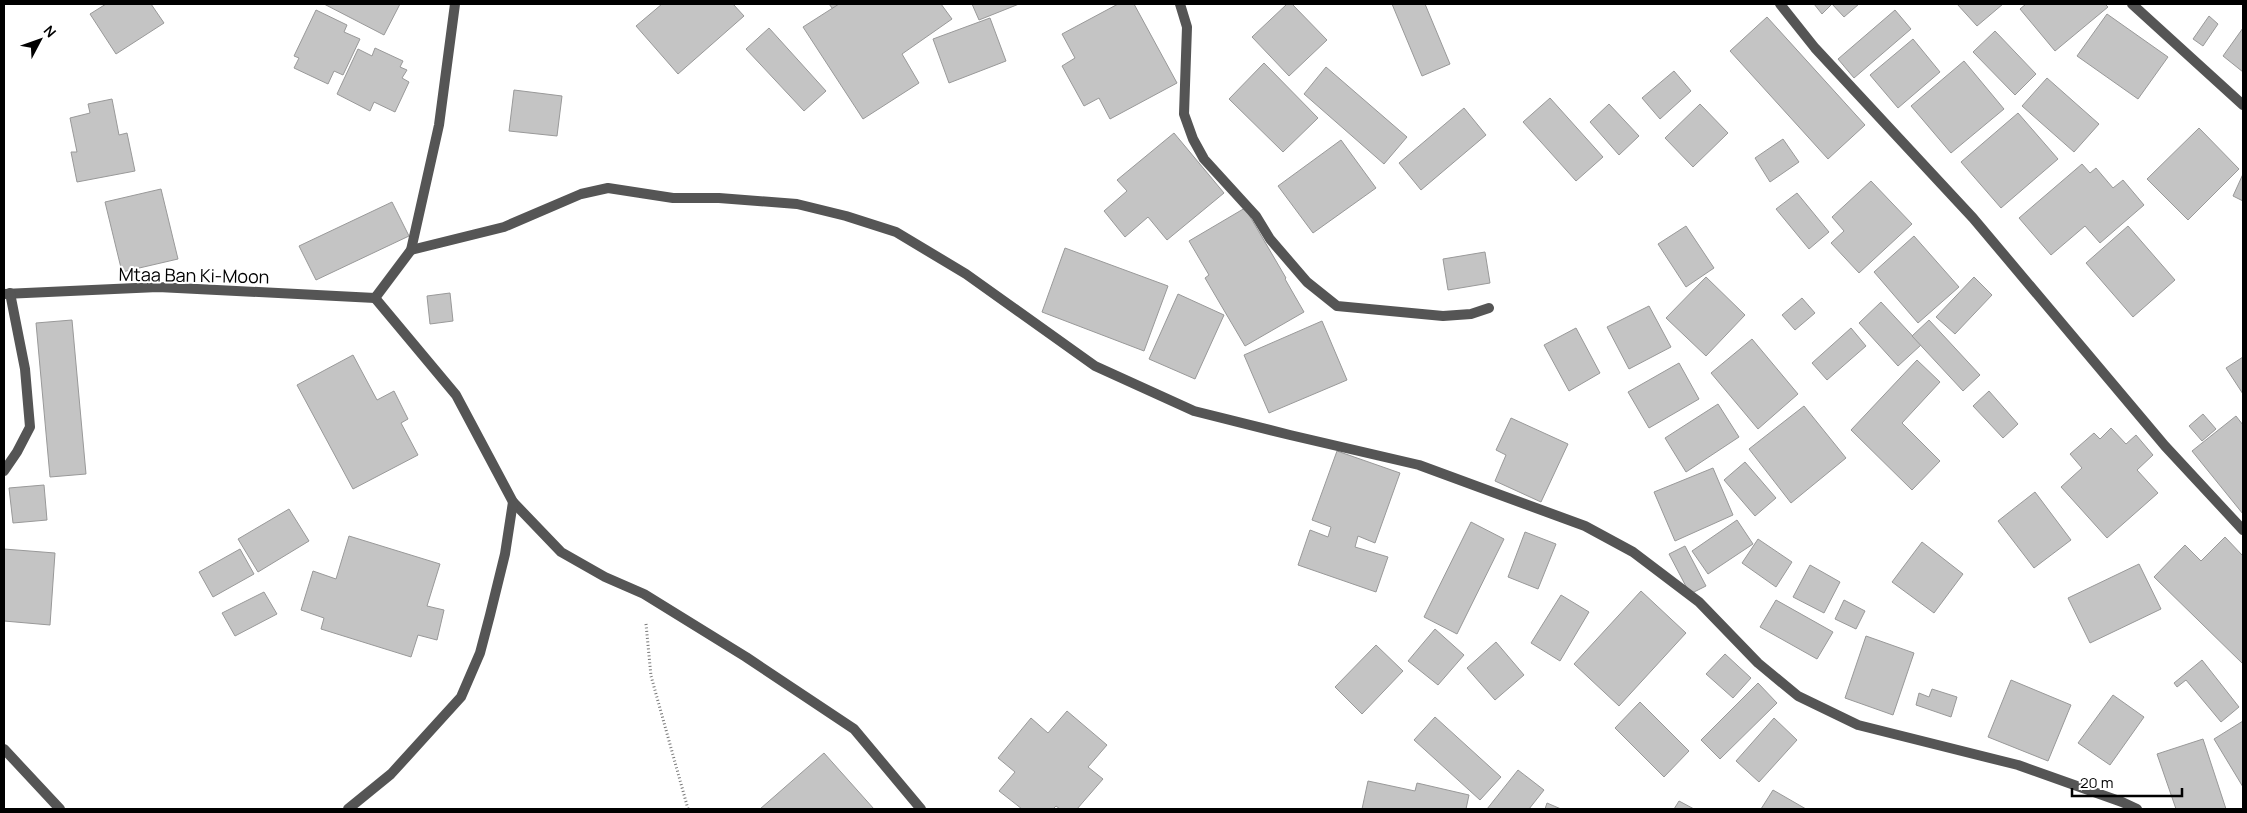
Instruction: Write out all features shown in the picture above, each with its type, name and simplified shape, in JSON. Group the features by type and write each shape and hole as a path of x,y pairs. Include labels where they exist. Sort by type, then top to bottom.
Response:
{"street":[{"path":"455,4 439,125 411,250 378,294 456,395 513,502 560,552 605,578 644,594 746,657 854,729 921,809"},
{"path":"1180,4 1187,27 1184,114 1193,139 1204,159 1256,216 1270,240 1307,282 1337,306 1443,316 1471,314 1488,308"},
{"path":"1780,4 1815,48 1973,218 2165,446 2243,530"},
{"path":"2132,4 2243,105"},
{"path":"411,250 504,227 581,194 608,188 673,198 719,198 797,204 846,216 896,232 966,274 1095,366 1194,411 1290,436 1419,465 1585,526 1633,552 1699,602 1758,663 1798,696 1858,725 2018,765 2137,809"},
{"name":"Mtaa Ban Ki-Moon","path":"7,293 158,287 378,294"},
{"path":"4,471 17,452 30,427 25,369 7,293"},
{"path":"348,809 391,774 461,697 480,652 504,554 513,502"},
{"path":"4,749 60,809"}],"path":[{"path":"644,594 650,676 688,809"}],"building":[{"path":"106,4 151,4 164,23 116,54 90,14"},
{"path":"324,4 400,4 384,35"},
{"path":"662,4 733,4 744,16 678,74 636,26"},
{"path":"829,4 872,4 845,25"},
{"path":"839,4 941,4 952,19 902,54 919,83 863,119 803,27"},
{"path":"972,4 1019,4 979,20"},
{"path":"1118,4 1134,4 1177,83 1110,119 1099,98 1084,106 1062,66 1075,58 1062,34"},
{"path":"1287,4 1292,4 1327,40 1289,76 1252,37"},
{"path":"1392,4 1425,4 1450,64 1422,76"},
{"path":"1814,4 1832,4 1822,14"},
{"path":"1832,4 1859,4 1844,17"},
{"path":"1957,4 2003,4 1977,26"},
{"path":"2026,4 2105,4 2108,7 2055,51 2020,9"},
{"path":"316,10 347,25 344,32 360,39 343,75 334,71 328,84 294,68 299,58 294,56"},
{"path":"1895,10 1911,29 1854,78 1838,59"},
{"path":"2107,14 2168,57 2138,99 2077,56"},
{"path":"2209,16 2218,24 2203,46 2193,39"},
{"path":"1767,17 1865,125 1828,159 1730,51"},
{"path":"990,18 1006,61 949,83 933,39"},
{"path":"769,28 826,91 804,111 746,49"},
{"path":"2243,28 2243,72 2223,56"},
{"path":"1995,31 2036,74 2015,95 1973,52"},
{"path":"1913,39 1940,72 1898,108 1870,75"},
{"path":"375,48 403,61 400,67 407,70 402,78 409,82 395,112 374,102 370,111 337,94 358,49 372,56"},
{"path":"1964,61 2004,109 1951,153 1911,106"},
{"path":"1264,63 1318,118 1283,152 1229,99"},
{"path":"1326,67 1407,137 1384,164 1304,94"},
{"path":"1674,71 1691,91 1660,119 1642,98"},
{"path":"2047,78 2099,124 2074,152 2022,106"},
{"path":"514,90 562,96 557,136 509,131"},
{"path":"1550,98 1603,157 1576,181 1523,122"},
{"path":"112,99 119,135 127,133 135,171 77,182 71,152 77,152 70,118 90,113 88,104"},
{"path":"1609,104 1639,136 1619,155 1590,122"},
{"path":"1700,104 1728,133 1693,167 1665,138"},
{"path":"1464,108 1486,135 1421,190 1399,163"},
{"path":"2018,113 2058,159 2001,208 1961,162"},
{"path":"2199,128 2239,169 2188,220 2147,179"},
{"path":"1174,133 1224,193 1167,240 1148,217 1125,237 1104,211 1127,191 1117,180"},
{"path":"1783,139 1799,162 1770,182 1755,158"},
{"path":"1341,140 1376,188 1313,233 1278,186"},
{"path":"2082,164 2090,173 2096,168 2113,188 2123,180 2144,205 2100,243 2085,226 2051,255 2019,218"},
{"path":"2243,174 2243,201 2233,196"},
{"path":"1871,181 1912,224 1859,273 1831,243 1844,231 1832,217"},
{"path":"161,189 178,259 122,272 105,202"},
{"path":"1797,193 1829,232 1809,249 1776,209"},
{"path":"392,202 409,236 316,280 299,246"},
{"path":"1245,208 1304,312 1245,346 1205,278 1209,275 1189,241"},
{"path":"1686,226 1714,268 1686,287 1658,244"},
{"path":"2128,226 2175,280 2133,317 2086,263"},
{"path":"1914,236 1959,287 1918,323 1874,272"},
{"path":"1065,248 1168,286 1144,351 1042,312"},
{"path":"1485,252 1490,283 1448,290 1443,259"},
{"path":"1706,277 1745,315 1706,356 1666,318"},
{"path":"1974,277 1992,295 1955,334 1936,317"},
{"path":"450,293 453,321 430,324 427,296"},
{"path":"1178,294 1224,315 1195,379 1149,359"},
{"path":"1802,298 1815,313 1795,330 1782,315"},
{"path":"1881,302 1921,345 1898,366 1859,323"},
{"path":"1649,306 1671,347 1629,369 1607,327"},
{"path":"72,320 86,474 50,477 36,323"},
{"path":"1929,320 1980,375 1963,391 1912,336"},
{"path":"1322,321 1347,380 1269,413 1244,355"},
{"path":"1576,328 1600,373 1569,391 1544,345"},
{"path":"1851,328 1866,346 1827,380 1812,363"},
{"path":"1752,339 1798,394 1758,429 1711,373"},
{"path":"353,355 377,400 394,391 408,419 401,423 418,455 353,489 297,385"},
{"path":"2243,357 2243,394 2226,368"},
{"path":"1917,360 1940,382 1902,423 1940,461 1912,490 1851,430"},
{"path":"1679,363 1699,399 1649,428 1628,392"},
{"path":"1989,391 2018,424 2003,438 1973,406"},
{"path":"1718,404 1739,437 1686,472 1665,438"},
{"path":"1804,406 1846,458 1791,503 1749,449"},
{"path":"2203,414 2216,429 2202,441 2189,426"},
{"path":"2236,416 2243,425 2243,514 2192,451"},
{"path":"1511,418 1568,444 1541,502 1495,481 1506,455 1496,450"},
{"path":"2111,428 2126,444 2136,435 2153,455 2137,470 2158,493 2107,538 2061,487 2082,468 2070,454 2094,433 2100,439"},
{"path":"1337,451 1400,473 1375,543 1358,536 1355,547 1388,557 1376,592 1298,565 1310,530 1328,537 1331,527 1312,520"},
{"path":"1745,462 1776,498 1755,516 1724,480"},
{"path":"1713,468 1733,515 1675,541 1654,492"},
{"path":"44,485 47,520 13,523 9,488"},
{"path":"2035,492 2071,540 2034,568 1998,521"},
{"path":"289,509 309,541 258,572 238,539"},
{"path":"1737,520 1753,544 1708,574 1692,551"},
{"path":"1471,522 1504,539 1457,634 1424,617"},
{"path":"1525,532 1556,544 1538,589 1508,577"},
{"path":"349,536 440,564 427,606 444,610 437,640 418,635 411,657 321,629 324,618 301,610 313,571 336,579"},
{"path":"2225,537 2243,556 2243,664 2154,577 2185,545 2201,561"},
{"path":"1758,539 1792,562 1776,587 1742,563"},
{"path":"1922,542 1963,574 1934,613 1892,582"},
{"path":"1685,546 1706,586 1690,594 1669,554"},
{"path":"4,549 55,553 50,625 4,621"},
{"path":"240,549 254,574 213,597 199,572"},
{"path":"2139,564 2161,609 2090,643 2068,598"},
{"path":"1810,565 1840,582 1824,613 1793,597"},
{"path":"1641,591 1686,633 1619,706 1574,664"},
{"path":"264,592 277,614 235,636 222,613"},
{"path":"1561,595 1589,612 1560,661 1531,643"},
{"path":"1776,600 1833,632 1817,659 1760,627"},
{"path":"1844,600 1865,611 1856,629 1835,619"},
{"path":"1435,629 1464,655 1438,685 1408,661"},
{"path":"1866,636 1914,653 1893,715 1845,698"},
{"path":"1496,642 1524,675 1495,700 1467,668"},
{"path":"1376,645 1403,671 1362,714 1335,687"},
{"path":"1725,654 1751,678 1733,698 1706,674"},
{"path":"2202,660 2239,707 2221,722 2186,680 2177,687 2174,683"},
{"path":"2011,680 2071,705 2048,761 1988,737"},
{"path":"1758,683 1777,703 1720,759 1701,740"},
{"path":"1932,689 1957,697 1951,717 1916,705 1919,693 1929,697"},
{"path":"2113,695 2144,717 2110,765 2078,743"},
{"path":"1640,702 1689,751 1664,777 1615,728"},
{"path":"1067,711 1107,745 1088,767 1103,779 1077,809 1060,809 1056,806 1053,809 1022,809 999,791 1015,772 998,758 1031,718 1048,733"},
{"path":"1435,717 1501,777 1480,800 1414,740"},
{"path":"1774,718 1797,740 1759,782 1736,761"},
{"path":"2243,721 2243,787 2214,739"},
{"path":"2203,739 2226,809 2176,809 2157,754"},
{"path":"824,753 874,809 760,809"},
{"path":"1518,770 1544,790 1529,809 1487,809"},
{"path":"1368,781 1415,791 1417,783 1469,795 1466,809 1362,809"},
{"path":"1773,790 1806,809 1761,809"},
{"path":"1679,801 1694,809 1674,809"},
{"path":"1547,803 1561,809 1545,809"}]}
